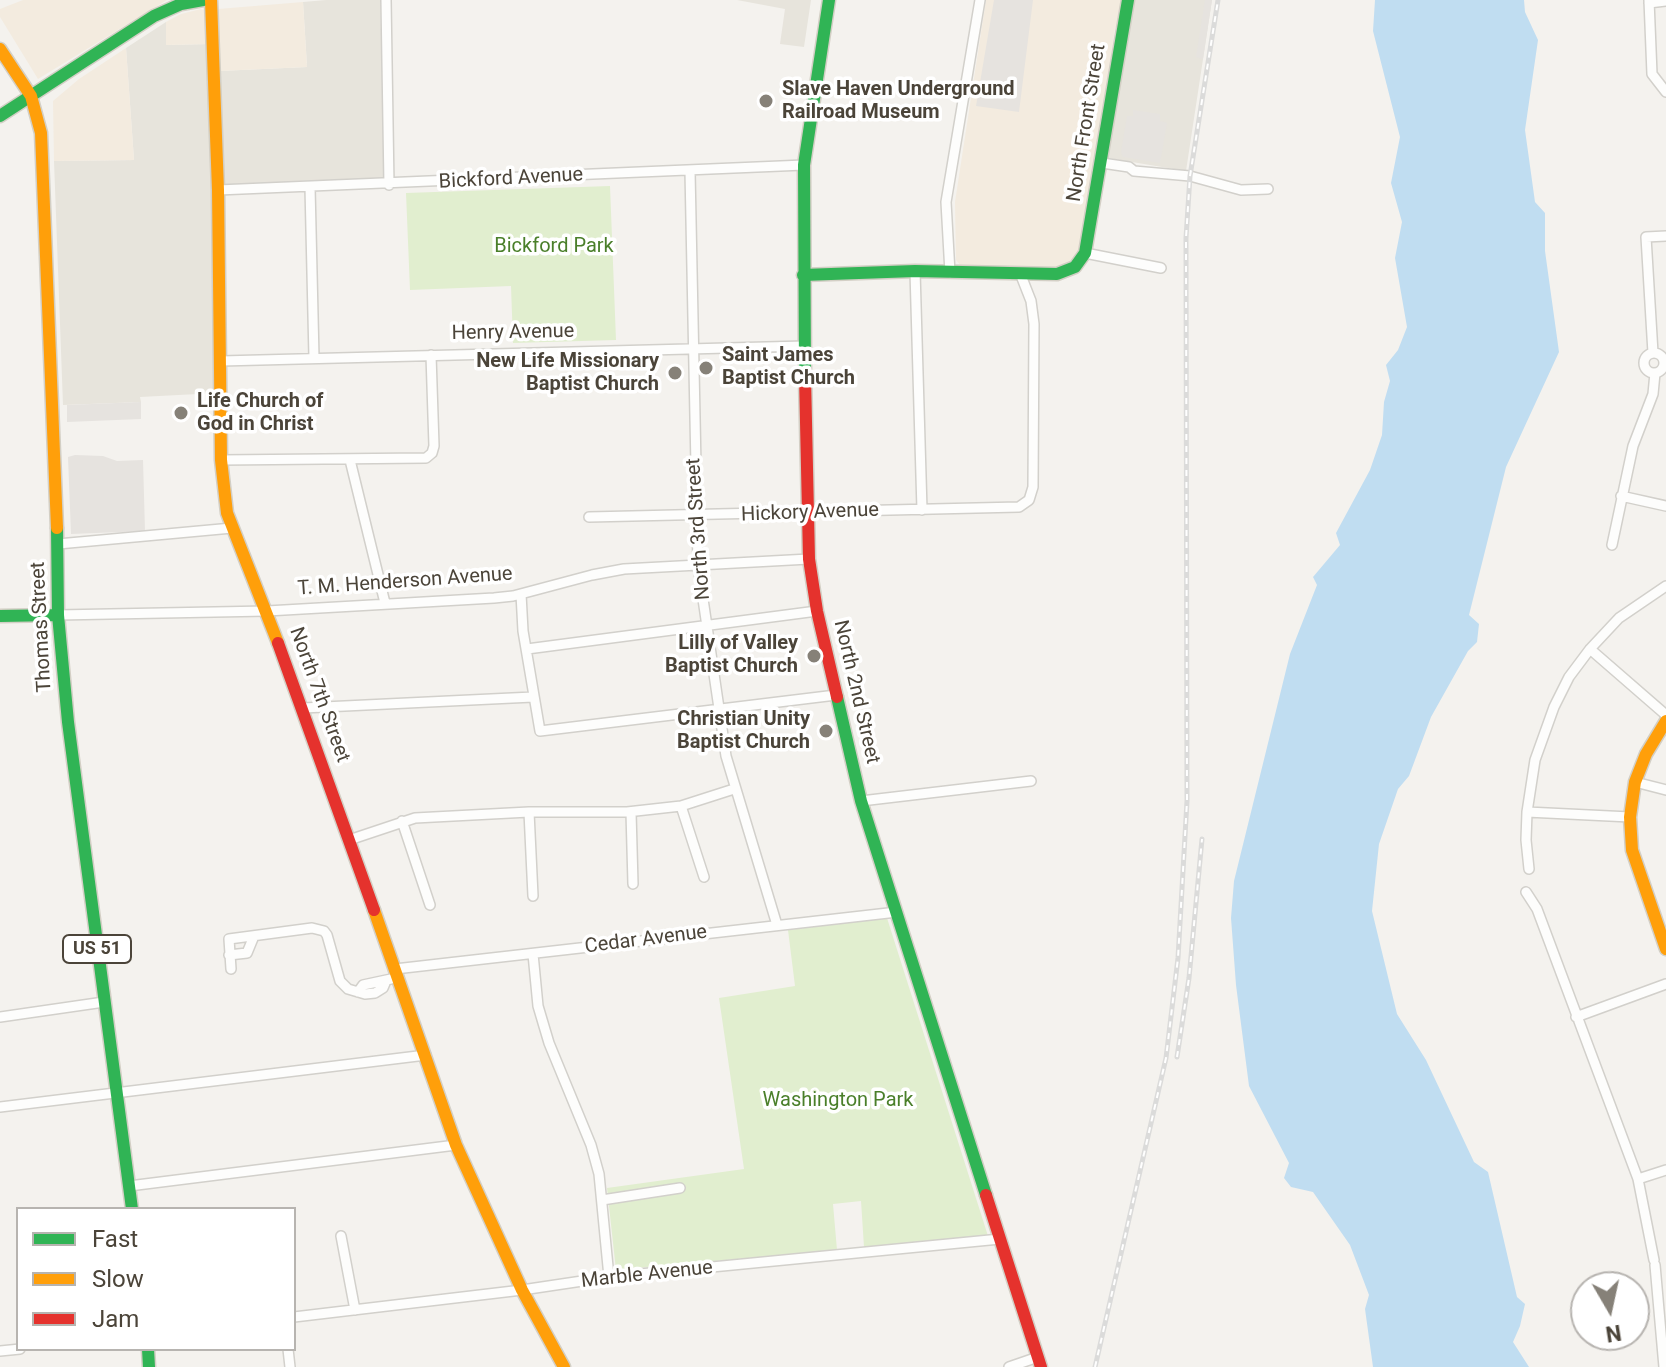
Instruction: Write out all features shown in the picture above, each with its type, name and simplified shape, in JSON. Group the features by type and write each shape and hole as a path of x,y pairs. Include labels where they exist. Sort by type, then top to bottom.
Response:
{"main road":[{"path":"0,116 154,16 181,4 203,0"},
{"name":"North 7th Street","path":"211,0 218,190 221,460 225,501 232,528 303,708 393,975 426,1055 456,1145 522,1290 564,1367"},
{"name":"North 2nd Street","path":"829,0 804,165 807,513 809,559 817,611 861,801 1040,1362"},
{"name":"North Front Street","path":"1085,253 1128,0"},
{"name":"Thomas Street","path":"0,49 31,96 37,112 42,148 58,544 58,615 68,722 132,1207"},
{"path":"803,275 915,271 1067,272 1080,263 1085,253"},
{"name":"T. M. Henderson Avenue","path":"0,616 58,615"},
{"path":"1666,718 1635,782 1630,817 1632,850 1666,949"}],"street":[{"path":"386,0 389,185"},
{"path":"950,273 946,202 980,0"},
{"path":"1666,1 1649,2 1652,74 1666,92"},
{"path":"1102,163 1129,167 1134,171 1190,176 1241,190 1268,189"},
{"name":"Bickford Avenue","path":"218,190 804,165"},
{"name":"North 3rd Street","path":"690,171 698,565 726,756 777,925"},
{"path":"310,187 314,358"},
{"path":"1653,353 1646,237 1666,236"},
{"path":"1085,253 1161,268"},
{"path":"915,271 922,510"},
{"name":"Hickory Avenue","path":"589,517 1019,507 1029,500 1033,487 1034,324 1031,301 1020,273"},
{"name":"Henry Avenue","path":"221,361 805,346"},
{"path":"1653,353 1661,355 1665,362 1662,370 1655,373 1647,371 1644,364 1646,356 1653,353"},
{"path":"221,460 426,458 434,446 431,355"},
{"path":"1612,545 1634,444 1653,394 1655,373"},
{"path":"350,460 385,603"},
{"path":"1621,496 1666,506"},
{"path":"58,544 232,528"},
{"name":"T. M. Henderson Avenue","path":"58,615 267,611 521,594 624,569 809,559"},
{"path":"1529,869 1527,812 1535,760 1543,732 1569,677 1619,618 1666,586"},
{"path":"521,594 540,731 836,695"},
{"path":"527,649 817,611"},
{"path":"1590,649 1666,718"},
{"path":"303,708 533,697"},
{"path":"861,801 1031,781"},
{"path":"1635,782 1666,790"},
{"path":"349,840 402,821 529,812 631,812 681,806 734,789"},
{"path":"681,806 704,877"},
{"path":"529,812 533,896"},
{"path":"631,812 633,884"},
{"path":"1527,812 1630,817"},
{"path":"402,821 430,905"},
{"path":"1526,892 1537,909 1638,1179 1662,1319 1664,1367"},
{"name":"Cedar Avenue","path":"254,936 312,928 324,931 340,981 348,989 358,992 363,985 393,975 533,954 897,912"},
{"path":"229,955 247,953 254,936 229,939 229,955 231,969"},
{"path":"533,954 538,1006 549,1043 591,1145 599,1174 609,1277"},
{"path":"1576,1017 1666,984"},
{"path":"0,1017 104,1002"},
{"path":"0,1107 426,1055"},
{"path":"129,1186 456,1145"},
{"path":"1638,1179 1666,1170"},
{"path":"602,1200 680,1188"},
{"path":"341,1236 355,1310"},
{"name":"Marble Avenue","path":"296,1317 609,1277 1000,1239"},
{"path":"1009,1367 1040,1362"}],"shaded area":[{"path":"23,0 167,0 38,79 0,17 0,9"},
{"path":"380,0 386,179 224,184 219,71 307,67 303,2"},
{"path":"737,0 811,0 804,47 780,44 785,9"},
{"path":"986,0 1123,0 1119,24 1115,28 1099,148 1077,256 1061,269 962,267 956,260 955,202"},
{"path":"994,0 1033,0 1019,112 976,106"},
{"path":"1134,0 1212,0 1186,171 1108,158"},
{"path":"1205,0 1212,0 1203,59 1196,57"},
{"path":"303,2 307,67 219,71 218,9"},
{"path":"201,9 206,11 209,44 166,45 166,22"},
{"path":"166,22 166,45 209,44 217,393 140,397 141,402 63,405 54,161 134,160 126,48"},
{"path":"126,48 134,160 54,161 53,101 79,79"},
{"path":"1133,110 1160,114 1160,121 1167,123 1160,163 1123,157 1121,152 1127,116 1133,116"},
{"path":"141,402 141,419 67,422 67,405"},
{"path":"103,456 117,461 143,460 145,531 71,534 68,457"}],"green space":[{"name":"Bickford Park","path":"610,186 616,340 513,343 511,286 410,290 406,193"},
{"name":"Washington Park","path":"887,918 988,1236 864,1247 861,1201 833,1204 837,1250 616,1270 607,1188 744,1169 719,998 795,986 788,930"}],"water":[{"path":"1375,0 1524,0 1525,12 1538,40 1525,130 1535,202 1545,213 1545,251 1559,352 1506,467 1469,615 1479,624 1477,642 1468,651 1431,717 1409,776 1398,789 1379,844 1372,911 1397,1014 1426,1060 1474,1162 1488,1172 1517,1297 1525,1304 1513,1342 1529,1367 1373,1367 1365,1309 1369,1295 1350,1245 1313,1192 1291,1187 1284,1178 1289,1163 1249,1086 1236,985 1231,918 1234,881 1290,654 1317,585 1313,577 1340,545 1336,533 1370,470 1382,435 1384,402 1390,381 1386,365 1398,350 1407,327 1395,258 1402,222 1391,183 1400,137 1373,31"}],"railway":[{"path":"1095,1367 1166,1058 1178,958 1187,801 1186,238 1190,176 1218,0"},
{"path":"1177,1057 1189,978 1202,839"}],"traffic: fast":[{"path":"0,116 154,16 181,4 203,0"},
{"path":"805,376 804,165 829,0"},
{"path":"803,275 915,271 1057,274 1075,267 1085,253 1128,0"},
{"path":"57,528 58,615 68,722 132,1207"},
{"path":"0,616 58,615"},
{"path":"837,697 861,801 986,1195"},
{"path":"148,1351 149,1367"}],"traffic: slow":[{"path":"211,0 218,190 221,460 227,513 278,643"},
{"path":"0,49 31,96 41,133 57,528"},
{"path":"1666,721 1646,754 1635,782 1630,817 1632,850 1666,949"},
{"path":"374,910 456,1145 522,1290 564,1367"}],"traffic: jam":[{"path":"805,376 809,559 817,611 837,697"},
{"path":"278,643 374,910"},
{"path":"986,1195 1041,1367"}],"place":[{"name":"Slave Haven Underground Railroad Museum","path":"766,101"},
{"name":"Saint James Baptist Church","path":"706,368"},
{"name":"New Life Missionary Baptist Church","path":"675,373"},
{"name":"Life Church of God in Christ","path":"181,413"},
{"name":"Lilly of Valley Baptist Church","path":"814,656"},
{"name":"Christian Unity Baptist Church","path":"826,731"}]}
